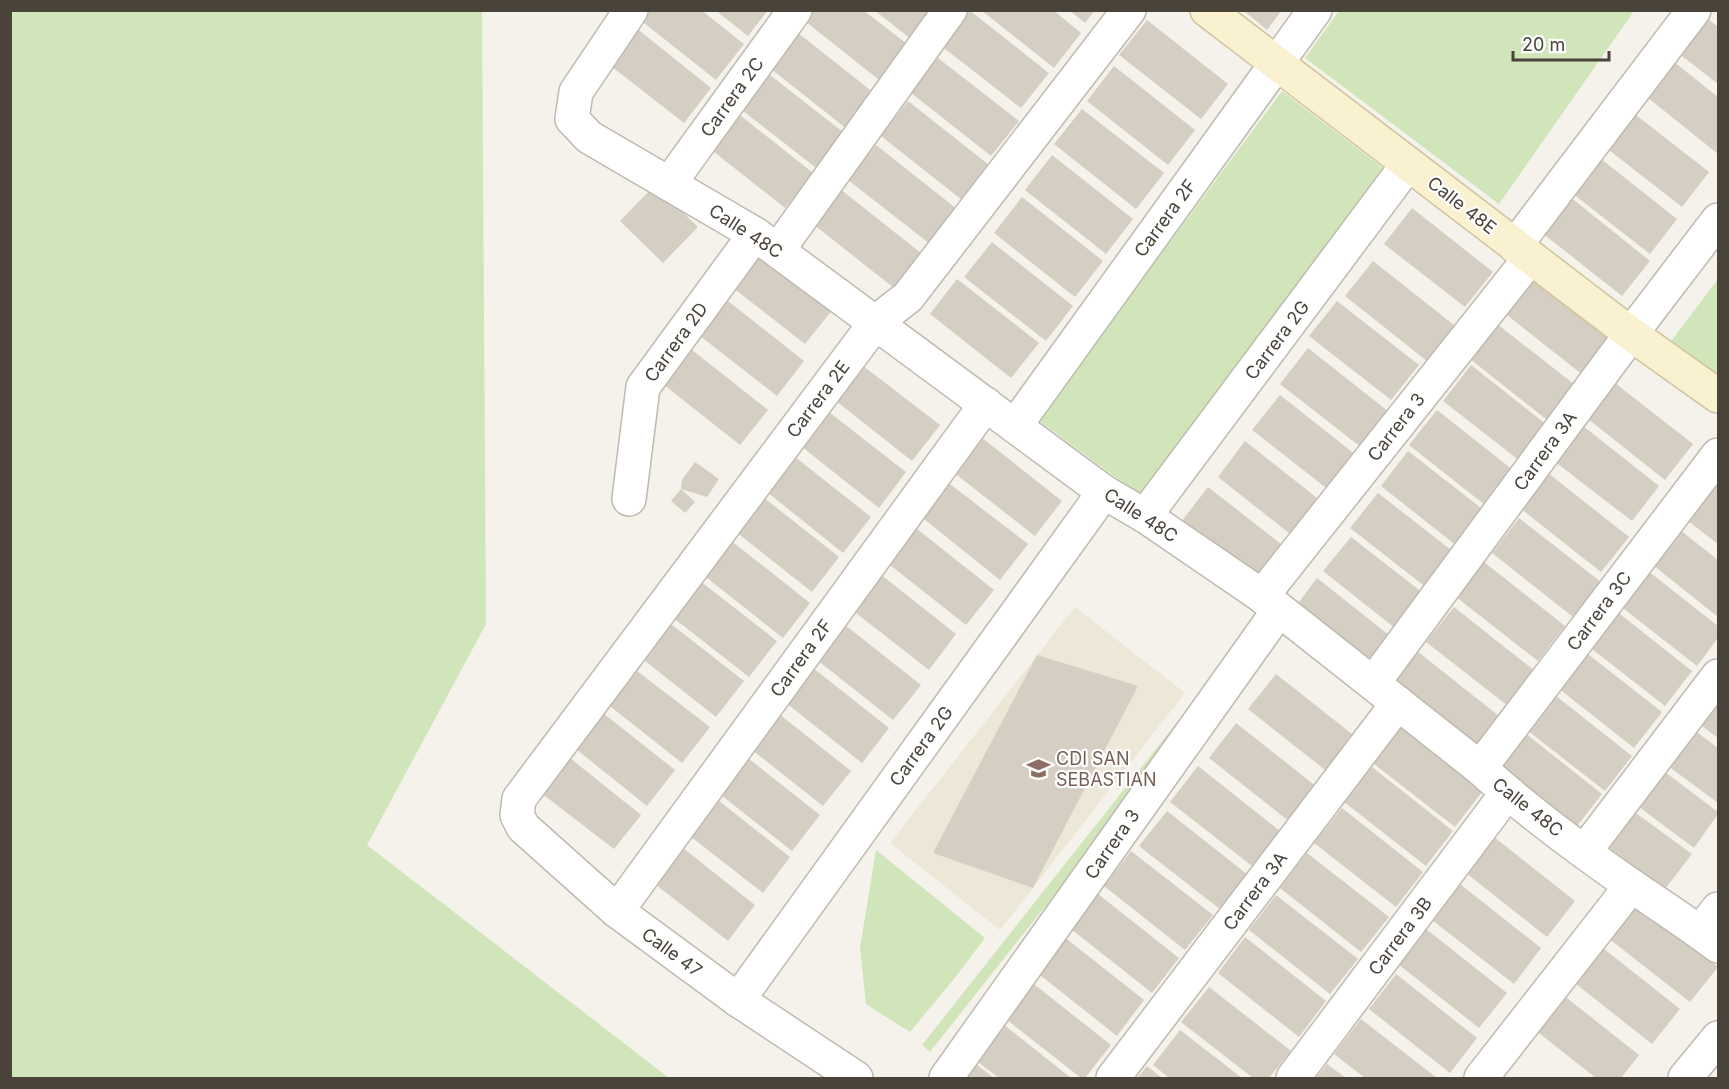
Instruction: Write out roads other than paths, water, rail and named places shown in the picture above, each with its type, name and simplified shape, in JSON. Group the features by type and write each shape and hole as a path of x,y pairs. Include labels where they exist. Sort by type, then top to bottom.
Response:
{"main road":[{"name":"Calle 48E","path":"1208,10 1631,334 1719,396"}],"street":[{"name":"Calle 48C","path":"631,10 576,92 572,119 589,137 766,242 1104,492 1145,516 1271,603 1480,768 1507,793 1631,886 1712,929"},
{"name":"Carrera 2C","path":"669,184 795,10"},
{"name":"Carrera 2D","path":"629,499 643,387 766,242 950,10"},
{"name":"Carrera 2E","path":"519,799 876,322 908,297 1130,10"},
{"name":"Carrera 2F","path":"1015,426 1315,10"},
{"name":"Carrera 3","path":"946,1078 1271,603 1523,252 1688,13"},
{"name":"Carrera 2G","path":"1145,516 1408,164"},
{"name":"Carrera 3A","path":"1113,1078 1386,693 1631,334 1719,220"},
{"name":"Carrera 2F","path":"617,911 986,404"},
{"name":"Carrera 3C","path":"1480,768 1719,454"},
{"name":"Carrera 2G","path":"738,1000 1104,492"},
{"path":"1585,852 1719,676"},
{"name":"Carrera 3B","path":"1293,1078 1507,793"},
{"name":"Calle 47","path":"519,799 517,815 522,827 617,911 738,1000 856,1078"},
{"path":"1481,1078 1631,886"},
{"path":"1685,1078 1719,1038"}],"place":[{"name":"CDI SAN SEBASTIAN","path":"1038,768"}]}
